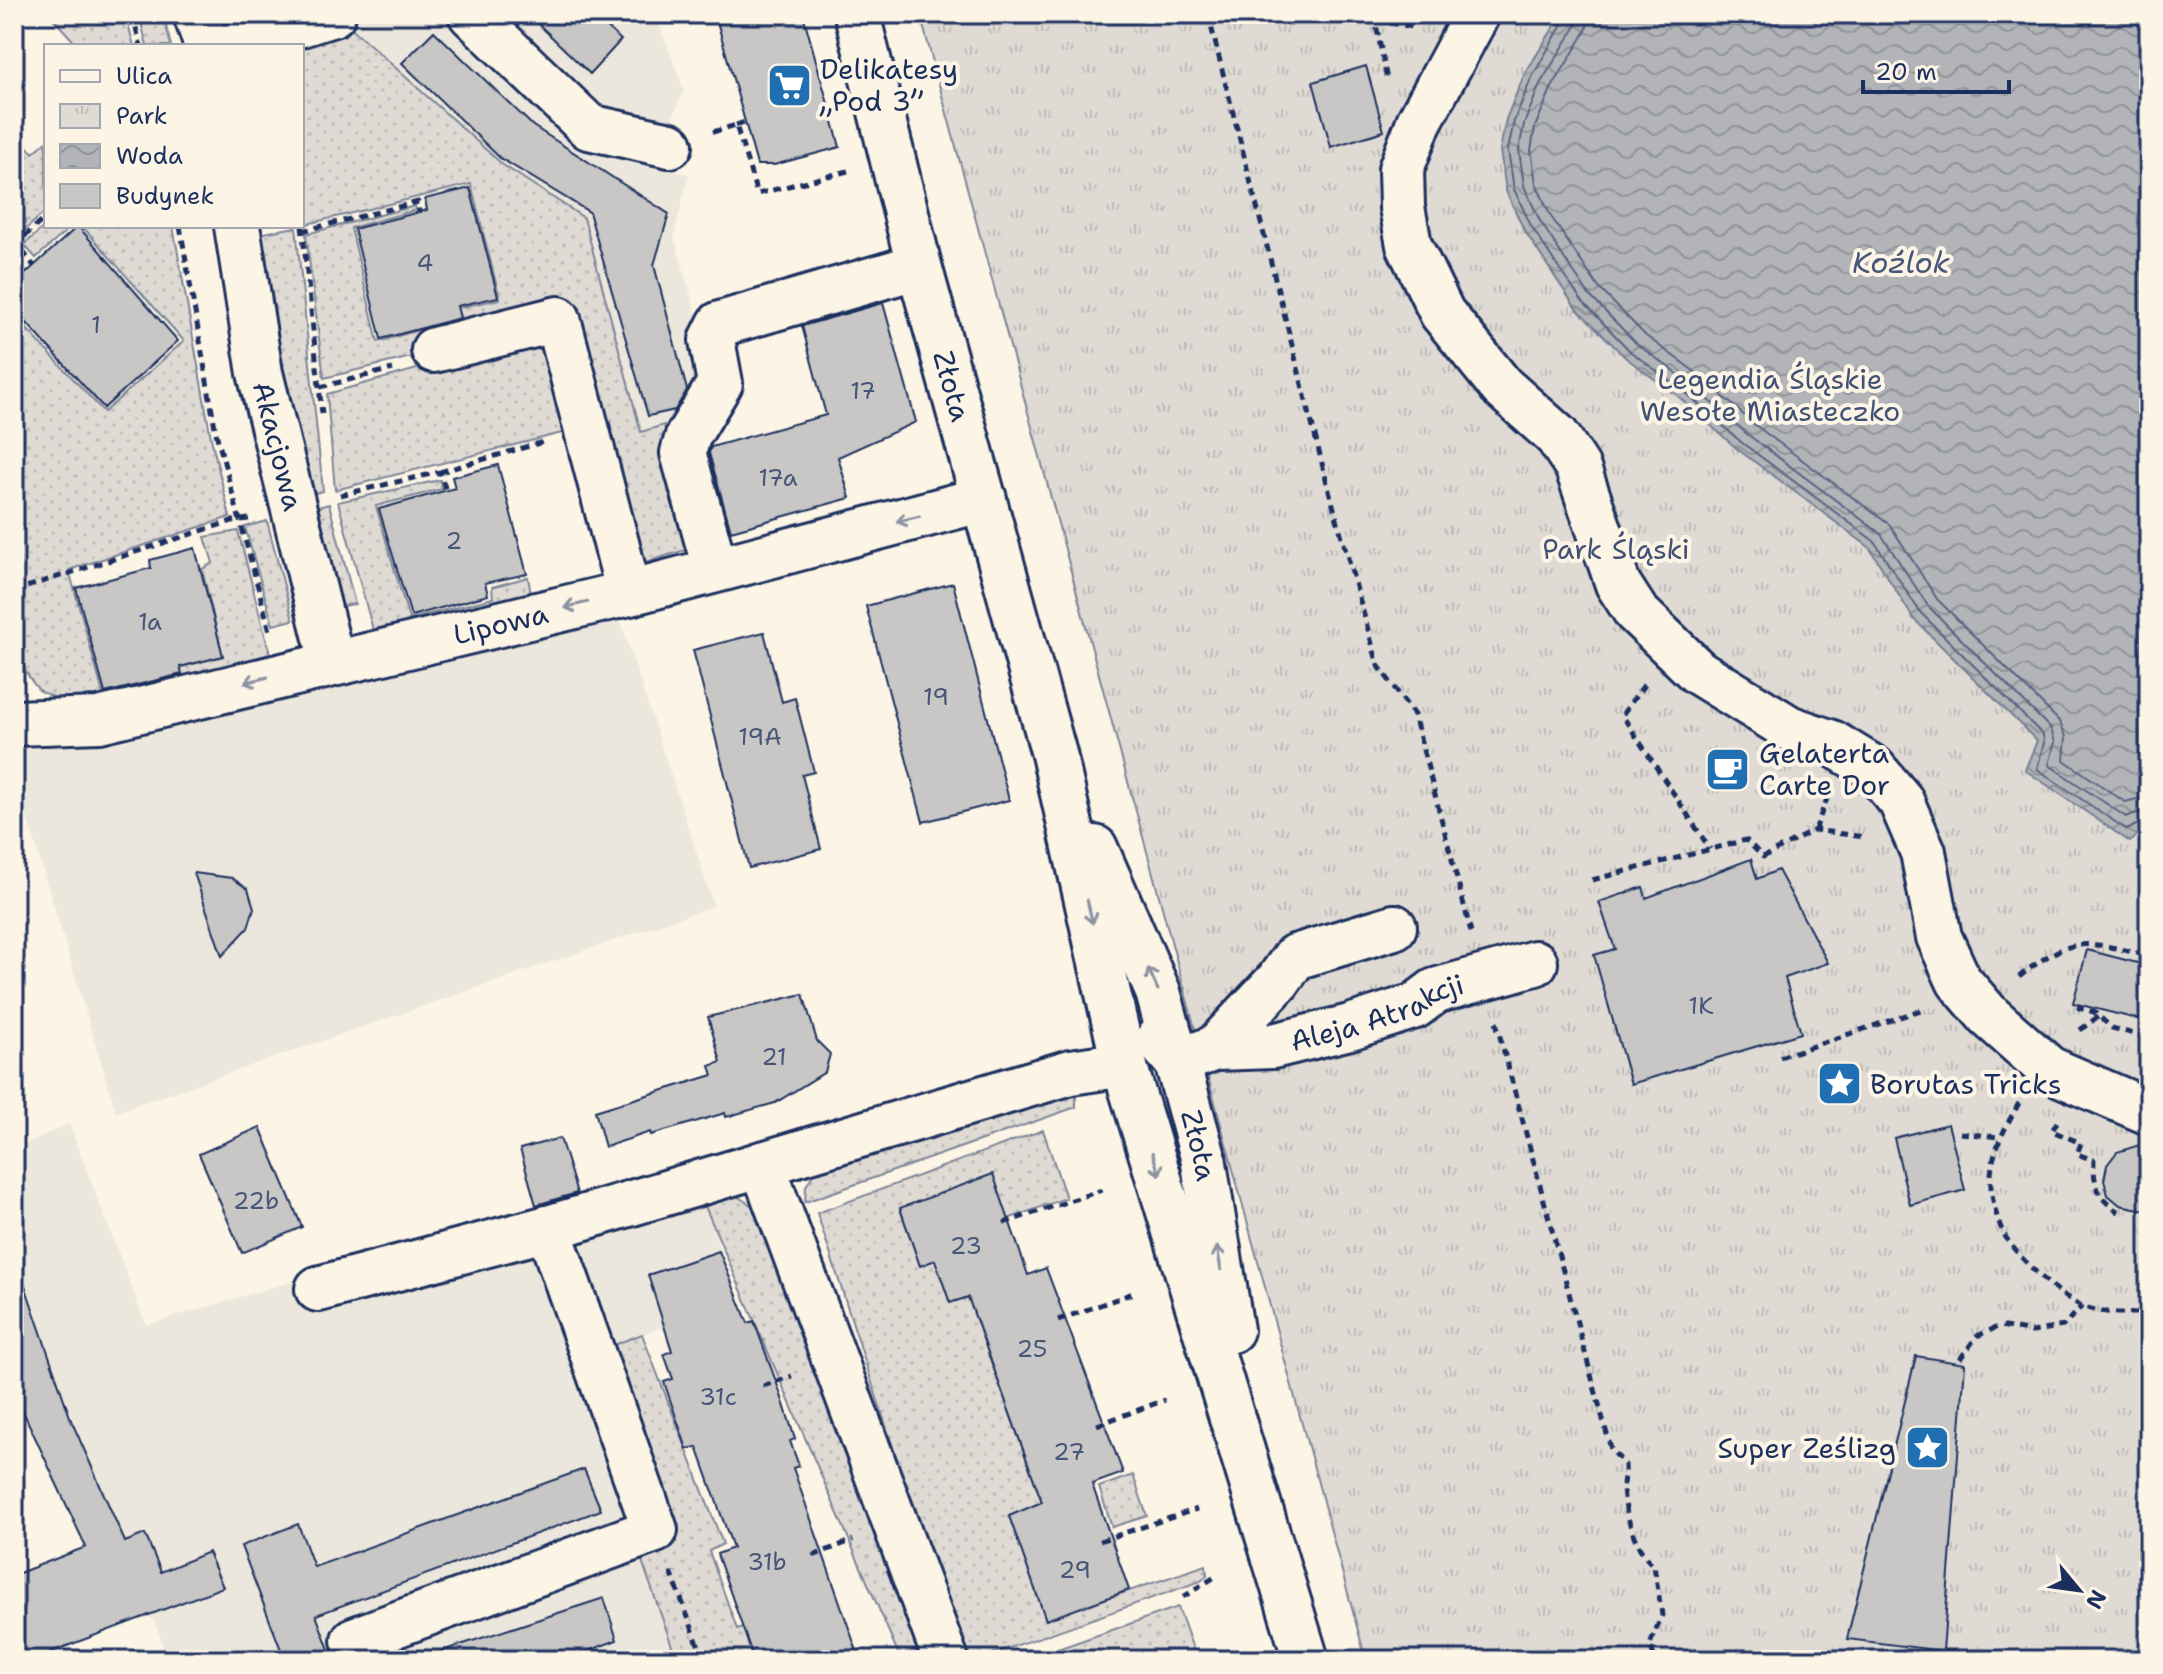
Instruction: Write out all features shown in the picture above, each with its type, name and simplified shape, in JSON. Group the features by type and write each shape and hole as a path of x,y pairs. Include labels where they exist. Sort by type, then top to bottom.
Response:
{"street":[{"path":"196,14 206,44"},
{"path":"237,44 333,14"},
{"path":"471,14 589,127 670,145"},
{"name":"Złota","path":"857,14 919,266 1054,754 1124,1064 1306,1660"},
{"path":"1477,14 1419,122 1401,169 1402,207 1409,245 1442,313 1502,387 1557,436 1577,466 1618,584 1636,612 1698,672 1789,728 1832,743 1873,768 1901,801 1923,852 1939,937 1959,981 1989,1016 2062,1075 2149,1112"},
{"name":"Akacjowa","path":"237,228 260,373 332,662"},
{"path":"715,568 683,453 688,436 696,428 720,383 712,340 720,324 919,266"},
{"path":"434,350 558,319 629,593"},
{"name":"Lipowa","path":"14,723 99,720 629,593 984,499"},
{"name":"Złota","path":"1054,754 1158,992 1196,1055 1203,1157 1234,1352 1276,1555"},
{"path":"1105,982 1196,1055 1278,981 1295,957 1394,927"},
{"name":"Aleja Atrakcji","path":"1196,1055 1273,1046 1350,1027 1415,1006 1435,991 1535,963"},
{"path":"318,1289 548,1228 1071,1072 1124,1064"},
{"path":"762,1164 946,1660"},
{"path":"354,1640 655,1530 548,1228"}],"path":[{"path":"132,14 140,44"},
{"path":"1208,14 1324,473 1378,665 1414,715 1611,1449 1625,1465 1623,1490 1632,1529 1645,1558 1654,1566 1662,1615 1650,1644 1655,1660"},
{"path":"670,145 745,122"},
{"path":"736,125 757,194 852,170"},
{"path":"323,418 302,229 418,202 419,212"},
{"path":"34,266 15,243 44,219"},
{"path":"180,228 216,433 273,640"},
{"path":"320,387 436,358 434,350"},
{"path":"14,591 232,521 240,522 440,472 586,429"},
{"path":"440,472 446,491"},
{"path":"1670,648 1622,715 1710,849"},
{"path":"1592,880 1746,840 1763,857 1815,830 1923,852"},
{"path":"1989,1016 2019,977 2046,955 2082,942 2111,945 2149,956"},
{"path":"1780,1057 1935,1005 1959,981"},
{"path":"2080,1005 2079,1008 2094,1012 2112,1028 2149,1038"},
{"path":"2062,1075 2019,1102 1999,1137 1992,1194 2004,1235 2035,1271 2082,1306 2128,1314 2149,1312"},
{"path":"2062,1075 2052,1131 2081,1143 2077,1154 2094,1160 2097,1192 2119,1212"},
{"path":"1960,1133 1999,1137"},
{"path":"1004,1223 1102,1190"},
{"path":"1058,1320 1133,1293"},
{"path":"1960,1359 1977,1336 2000,1326 2033,1332 2063,1326 2082,1306"},
{"path":"1097,1425 1165,1400"},
{"path":"1100,1541 1197,1509"},
{"path":"655,1530 704,1660"},
{"path":"1183,1597 1218,1575"}],"shaded area":[{"path":"369,14 434,14 446,20 579,137 627,160 689,174 674,236 723,407 641,432 584,218 503,165 347,24"},
{"path":"475,14 655,14 684,90 666,132 590,118"},
{"path":"14,499 18,501 23,653 14,653"},
{"path":"619,617 714,906 116,1112 14,774 14,746 116,743"},
{"path":"69,1124 146,1325 368,1259 536,1250 677,1660 168,1660 154,1620 146,1614 114,1517 60,1392 14,1411 14,1149"},
{"path":"701,1197 739,1299 603,1349 566,1243"}],"green space":[{"path":"49,14 125,14 133,44 76,44"},
{"path":"139,14 163,14 170,44 146,44"},
{"name":"Park Śląski","path":"920,14 2149,14 2149,1660 1366,1660"},
{"path":"347,24 503,165 584,218 641,432 664,425 695,547 643,563 565,303 424,354 324,378 306,234 415,206 416,210 351,228 378,342 459,318 457,308 500,299 471,184 307,224 304,189 304,45"},
{"path":"14,133 33,153 44,144 44,213 18,236 14,226"},
{"path":"44,227 70,228 36,258 24,245"},
{"path":"84,228 173,228 211,438 230,517 69,570 104,697 182,676 181,667 223,656 202,569 213,563 205,537 238,531 270,654 120,696 89,699 62,699 42,692 24,668 18,501 14,499 14,315 104,412 184,341"},
{"path":"296,228 323,491 307,495 253,235"},
{"path":"522,340 540,343 553,352 574,430 335,490 327,394"},
{"path":"440,480 442,489 376,506 409,619 493,598 492,587 528,577 531,594 373,630 338,502"},
{"path":"329,504 355,604 337,607 311,509"},
{"path":"267,521 293,620 273,625 245,527"},
{"path":"1070,1087 1076,1096 1076,1107 805,1202 806,1186 818,1166"},
{"path":"1043,1130 1066,1198 1008,1219 993,1174 900,1209 920,1265 935,1260 950,1302 968,1297 1042,1502 1009,1516 1046,1619 1206,1565 1207,1575 1201,1581 975,1660 962,1660 817,1213"},
{"path":"734,1194 757,1209 925,1660 901,1660 701,1197"},
{"path":"642,1334 723,1544 709,1551 737,1629 752,1624 766,1660 677,1660 641,1558 673,1545 603,1349"},
{"path":"1133,1475 1147,1516 1112,1527 1099,1487"},
{"path":"1178,1607 1197,1660 1026,1660"}],"water":[{"name":"Koźlok","path":"1562,14 2149,14 2149,823 2130,842 2025,770 2037,741 1913,618 1869,547 1736,448 1679,397 1626,358 1575,307 1524,230 1506,191 1500,150 1506,119 1524,75"}],"building":[{"path":"528,14 592,14 621,40 590,74"},
{"path":"715,14 803,14 840,147 774,165 757,165"},
{"path":"434,31 533,126 669,214 654,265 687,390 675,410 648,416 589,212 500,158 402,63"},
{"path":"1366,66 1384,131 1331,147 1313,82"},
{"path":"470,188 498,297 457,306 460,318 381,339 354,229 427,210 425,199"},
{"path":"76,228 80,228 178,341 104,408 14,309 14,284"},
{"path":"883,303 916,422 838,457 850,498 731,531 709,453 711,447 826,415 802,326"},
{"path":"498,465 527,574 485,583 488,595 411,616 379,509 455,488 452,477"},
{"path":"195,548 223,656 180,667 182,674 105,693 76,588 151,568 150,560"},
{"path":"953,583 1009,800 923,822 866,606"},
{"path":"764,632 782,702 795,698 814,772 802,775 821,849 749,868 693,650"},
{"path":"1751,859 1757,879 1778,870 1828,963 1785,978 1801,1033 1631,1084 1594,955 1615,949 1599,902 1643,887 1646,898"},
{"path":"194,873 232,878 248,889 254,908 248,928 222,956"},
{"path":"2087,950 2149,966 2149,1022 2073,1003"},
{"path":"803,994 817,1041 830,1054 825,1072 775,1103 726,1117 725,1113 651,1135 650,1132 605,1147 595,1111 713,1075 710,1066 721,1062 708,1017"},
{"path":"1948,1124 1965,1190 1910,1205 1894,1138"},
{"path":"260,1127 302,1227 242,1253 199,1154"},
{"path":"560,1138 577,1193 536,1205 520,1149"},
{"path":"2149,1142 2149,1211 2120,1205 2108,1195 2104,1180 2107,1165 2117,1152"},
{"path":"993,1174 1028,1275 1046,1268 1123,1473 1092,1484 1129,1590 1046,1620 1009,1516 1042,1502 968,1297 950,1303 935,1260 920,1266 900,1208"},
{"path":"719,1251 748,1323 754,1321 781,1395 795,1439 790,1441 799,1466 793,1468 860,1660 754,1660 717,1554 733,1548 697,1447 687,1449 664,1382 673,1379 664,1354 672,1351 648,1275"},
{"path":"21,1274 71,1420 125,1542 145,1534 161,1572 208,1552 223,1587 30,1660 14,1660 14,1575 86,1547 14,1392 14,1275"},
{"path":"1916,1356 1965,1364 1943,1651 1847,1639"},
{"path":"584,1469 601,1510 316,1615 333,1660 285,1660 241,1546 298,1524 314,1567"},
{"path":"604,1598 617,1640 565,1660 440,1660 439,1652"}],"place":[{"name":"Delikatesy „Pod 3”","path":"789,85"},
{"name":"Gelaterta Carte Dor","path":"1728,769"},
{"name":"Borutas Tricks","path":"1839,1084"},
{"name":"Super Ześlizg","path":"1927,1448"}],"park label":[{"name":"Legendia Śląskie Wesołe Miasteczko","path":"1770,395"}]}
